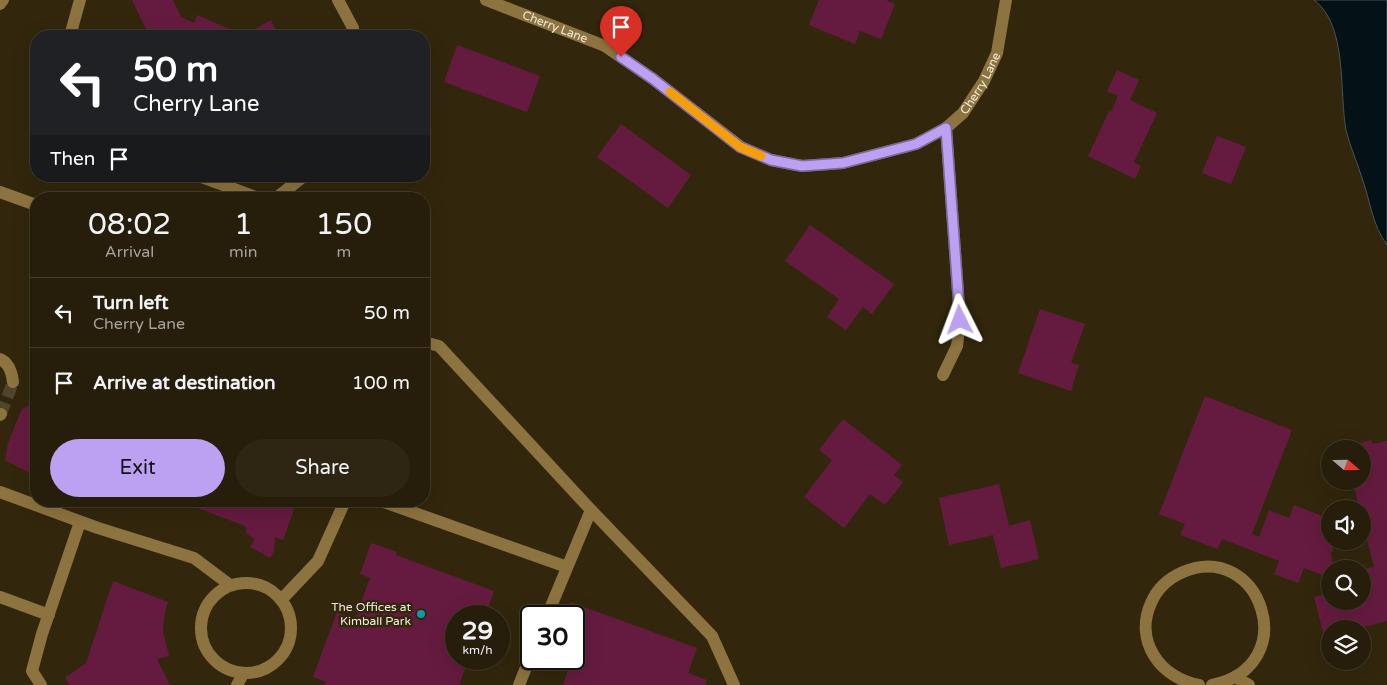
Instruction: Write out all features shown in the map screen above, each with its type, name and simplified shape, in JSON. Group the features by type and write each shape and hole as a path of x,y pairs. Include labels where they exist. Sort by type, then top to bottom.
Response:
{"street":[{"path":"0,4 3,0"},
{"path":"72,30 80,0"},
{"path":"338,0 352,30"},
{"name":"Cherry Lane","path":"486,0 605,46 653,79 740,147 771,160 802,166 843,163 916,144 946,128 963,113 984,81 997,53 1006,0"},
{"path":"943,374 957,346 960,320 946,128"},
{"path":"216,182 242,192"},
{"path":"284,192 296,182"},
{"path":"0,192 30,204"},
{"path":"430,344 439,346 591,510 712,636 734,685"},
{"path":"0,359 4,361 12,372 12,382"},
{"path":"0,492 30,503"},
{"path":"40,507 80,522 194,558 230,585"},
{"path":"282,599 318,562 342,507"},
{"path":"397,507 567,567"},
{"path":"551,605 591,510"},
{"path":"41,685 32,671 80,522"},
{"path":"1199,685 1178,679 1160,664 1152,653 1146,628 1149,609 1157,592 1166,582 1189,569 1203,567 1231,572 1243,580 1253,590 1264,616 1265,631 1262,645 1251,663 1235,677 1212,685"},
{"path":"258,584 271,590 282,599 289,612 292,626 290,640 283,654 272,665 240,679 214,661 205,648 201,633 202,617 208,603 218,592 230,585 258,584"},
{"path":"0,597 49,615"},
{"path":"519,685 525,670"},
{"path":"1235,677 1249,685"}],"shaded area":[{"path":"1314,0 1387,0 1387,245 1375,222 1346,130 1337,42 1325,11"}],"building":[{"path":"132,0 173,0 181,17 194,23 197,15 232,30 147,30"},
{"path":"819,0 886,0 895,4 881,39 860,31 855,44 809,25"},
{"path":"271,20 276,30 253,30"},
{"path":"457,45 540,76 527,112 444,82"},
{"path":"1117,70 1139,80 1130,100 1157,113 1134,162 1141,166 1135,179 1088,156 1118,96 1107,91"},
{"path":"621,124 691,175 668,208 597,157"},
{"path":"1217,136 1246,147 1231,184 1202,173"},
{"path":"810,225 894,284 872,314 863,307 846,330 827,317 839,299 785,261"},
{"path":"1040,309 1085,324 1071,363 1079,365 1071,391 1018,373"},
{"path":"1205,396 1292,430 1252,534 1259,537 1269,510 1289,518 1294,505 1321,516 1321,550 1333,550 1332,560 1321,560 1321,574 1304,568 1298,583 1274,574 1279,561 1222,539 1218,549 1180,535 1185,524 1159,514"},
{"path":"30,405 30,473 5,460 8,443 22,409"},
{"path":"843,419 902,465 894,475 903,482 885,505 870,494 844,528 804,497 832,460 819,450"},
{"path":"1371,440 1372,444 1387,441 1387,621 1371,625 1371,620 1321,620 1321,625 1314,597 1321,595 1321,610 1371,610 1371,568 1374,567 1370,550 1371,500 1357,500 1355,490 1371,490"},
{"path":"999,484 1009,526 1030,520 1039,559 1001,568 993,535 949,545 939,498"},
{"path":"195,507 295,507 283,540 275,537 274,551 270,558 250,547 255,539 247,534 245,526"},
{"name":"The Offices at Kimball Park","path":"371,543 397,552 396,555 494,591 489,605 445,605 445,670 465,670 459,685 324,685 326,682 313,677 337,612 355,619 370,578 360,574"},
{"path":"113,581 168,602 163,631 169,656 157,659 170,685 70,685 65,678 86,663"},
{"path":"585,607 697,648 688,673 707,680 705,685 563,685 568,670 585,670"}],"tunnel":[{"path":"1,414 13,382"}],"slow traffic":[{"path":"670,92 740,147 761,156"}],"place":[{"name":"The Offices at Kimball Park","path":"421,614"}],"route":[{"path":"621,57 653,79 740,147 771,160 802,166 843,163 916,144 946,128 960,320"}]}
